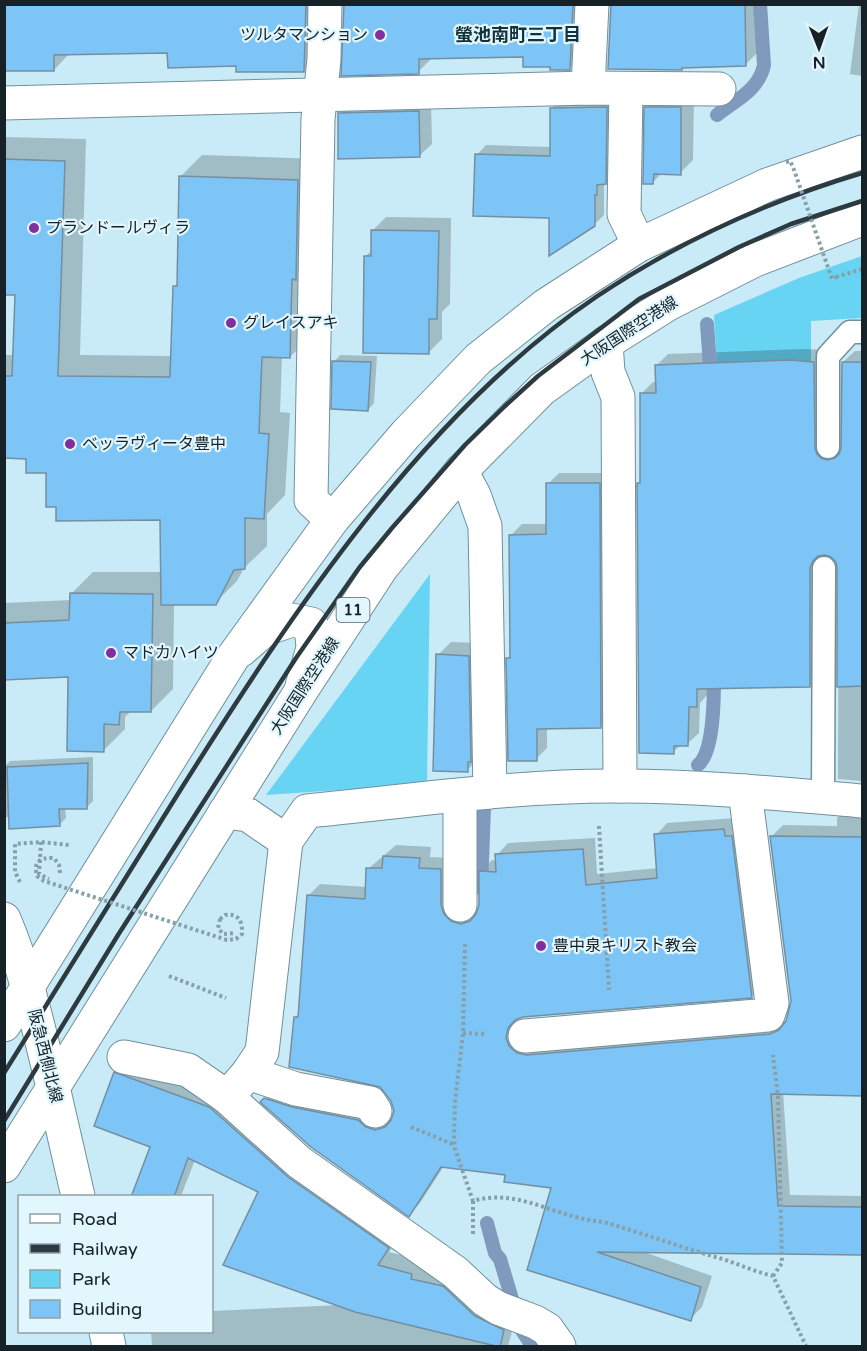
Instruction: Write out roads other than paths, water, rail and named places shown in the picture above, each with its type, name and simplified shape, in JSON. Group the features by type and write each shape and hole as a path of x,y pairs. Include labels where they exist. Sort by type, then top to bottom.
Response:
{"street":[{"path":"325,4 324,59 318,119 311,500 332,520"},
{"path":"588,88 592,4"},
{"path":"4,104 588,88 719,89"},
{"path":"626,89 624,214 639,245"},
{"path":"4,1025 233,657 332,520 406,434 478,359 546,305 639,245 767,185 862,152"},
{"name":"大阪国際空港線","path":"4,1166 301,691 382,567 461,471 542,389 606,343 669,304 755,260 862,219"},
{"path":"606,343 608,372 618,397 609,786"},
{"path":"460,905 475,794 485,526 474,495 461,471"},
{"path":"233,657 265,629 292,620 310,624 313,648 301,691"},
{"path":"238,1085 262,1052 286,841 307,811 475,794 609,786 746,791 862,801"},
{"path":"525,1036 768,1015 772,1003 746,791"},
{"path":"225,812 248,815 286,841"},
{"name":"阪急西側北線","path":"4,919 28,987 78,1195"},
{"path":"124,1057 188,1070 238,1085 296,1089 370,1103 375,1111"},
{"path":"238,1085 299,1162 455,1272 485,1300 547,1329 559,1347"}],"lane":[{"path":"828,447 828,356 850,332 862,332"},
{"path":"823,798 824,568"}],"waterway":[{"path":"717,115 746,94 761,74 764,65 760,4"},
{"path":"707,324 711,379"},
{"path":"698,765 704,758 711,735 714,671"},
{"path":"481,888 484,808"},
{"path":"487,1223 521,1329 532,1346"}],"railway":[{"path":"4,1073 181,789 315,587 364,522 417,459 473,399 532,345 596,297 659,258 758,210 862,173"},
{"path":"4,1121 118,935 296,658 359,568 465,445 538,376 639,299 739,247 791,224 862,201"}],"place":[{"name":"ツルタマンション","path":"380,35"},
{"name":"プランドールヴィラ","path":"34,228"},
{"name":"グレイスアキ","path":"231,323"},
{"name":"ベッラヴィータ豊中","path":"70,444"},
{"name":"マドカハイツ","path":"111,653"},
{"name":"豊中泉キリスト教会","path":"541,946"}],"district":[{"name":"螢池南町三丁目","path":"518,35"}]}
